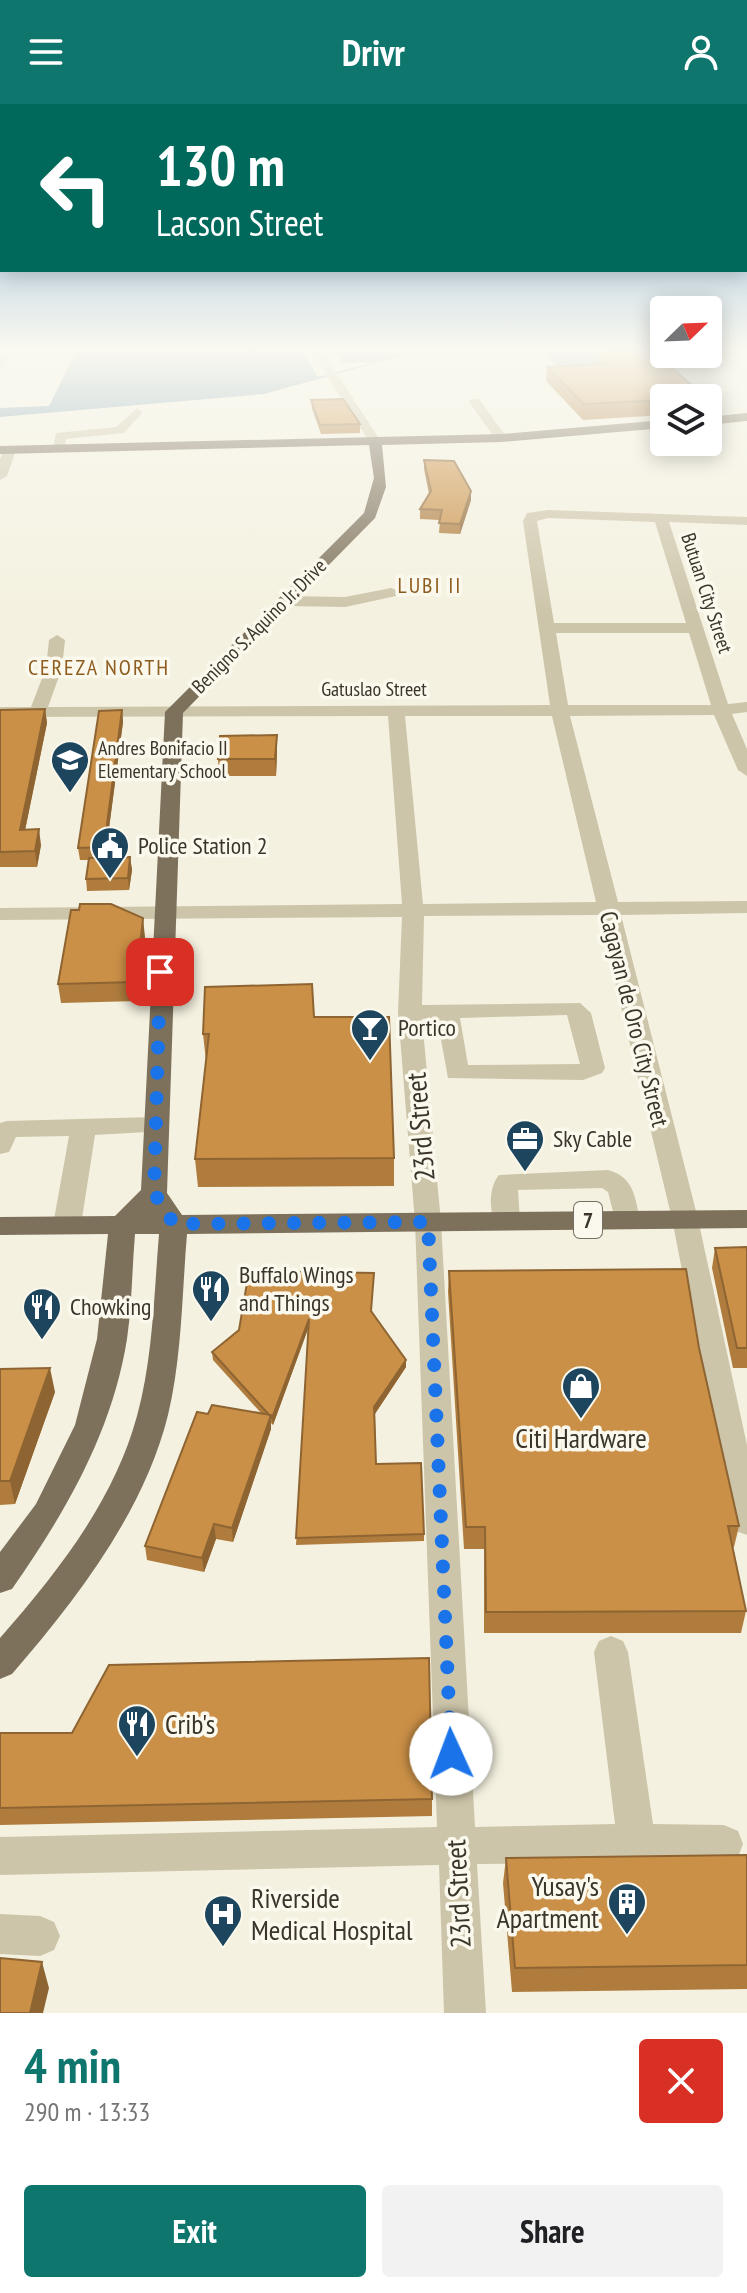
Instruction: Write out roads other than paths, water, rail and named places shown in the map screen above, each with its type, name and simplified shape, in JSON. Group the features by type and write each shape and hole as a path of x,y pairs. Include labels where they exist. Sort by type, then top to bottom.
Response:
{"main road":[{"path":"5,450 512,437"},
{"name":"Benigno S. Aquino Jr. Drive","path":"154,1193 163,911 174,712 370,515 382,481 381,461 374,440"},
{"path":"0,1579 10,1550 47,1513 76,1455 99,1397 112,1339 122,1225 154,1193 174,1224 161,1367 144,1443 103,1529 83,1561 61,1593 0,1663"},
{"name":"7","path":"0,1226 747,1219"}],"street":[{"path":"59,448 60,437"},
{"path":"0,476 5,450"},
{"name":"Cagayan de Oro City Street","path":"661,519 532,516 560,711 685,1219 742,1478 747,1521"},
{"path":"661,519 747,521"},
{"name":"Butuan City Street","path":"661,519 721,710 747,770"},
{"path":"286,601 345,602 391,593"},
{"path":"549,628 695,628"},
{"path":"38,711 54,668 57,640"},
{"name":"Gatuslao Street","path":"0,712 721,710 747,707"},
{"name":"23rd Street","path":"396,711 413,912 410,1012 428,1222 465,2013"},
{"path":"0,914 607,911 747,907"},
{"path":"410,1012 447,1010 576,1009 593,1068 583,1072 457,1073 447,1010"},
{"path":"0,1146 7,1129 155,1125"},
{"path":"67,1225 83,1129"},
{"path":"507,1221 504,1186 508,1181 608,1179 620,1188 627,1220"},
{"path":"611,1652 636,1842"},
{"path":"0,1856 636,1842 724,1844"},
{"path":"0,1934 40,1936"}],"place":[{"name":"Andres Bonifacio II Elementary School","path":"70,794"},
{"name":"Police Station 2","path":"110,880"},
{"name":"Portico","path":"370,1062"},
{"name":"Sky Cable","path":"525,1173"},
{"name":"Buffalo Wings and Things","path":"211,1323"},
{"name":"Chowking","path":"42,1341"},
{"name":"Citi Hardware","path":"581,1420"},
{"name":"Crib's","path":"137,1758"},
{"name":"Yusay's Apartment","path":"627,1936"},
{"name":"Riverside Medical Hospital","path":"223,1948"}],"district":[{"name":"LUBI II","path":"430,585"},
{"name":"CEREZA NORTH","path":"99,667"}]}
